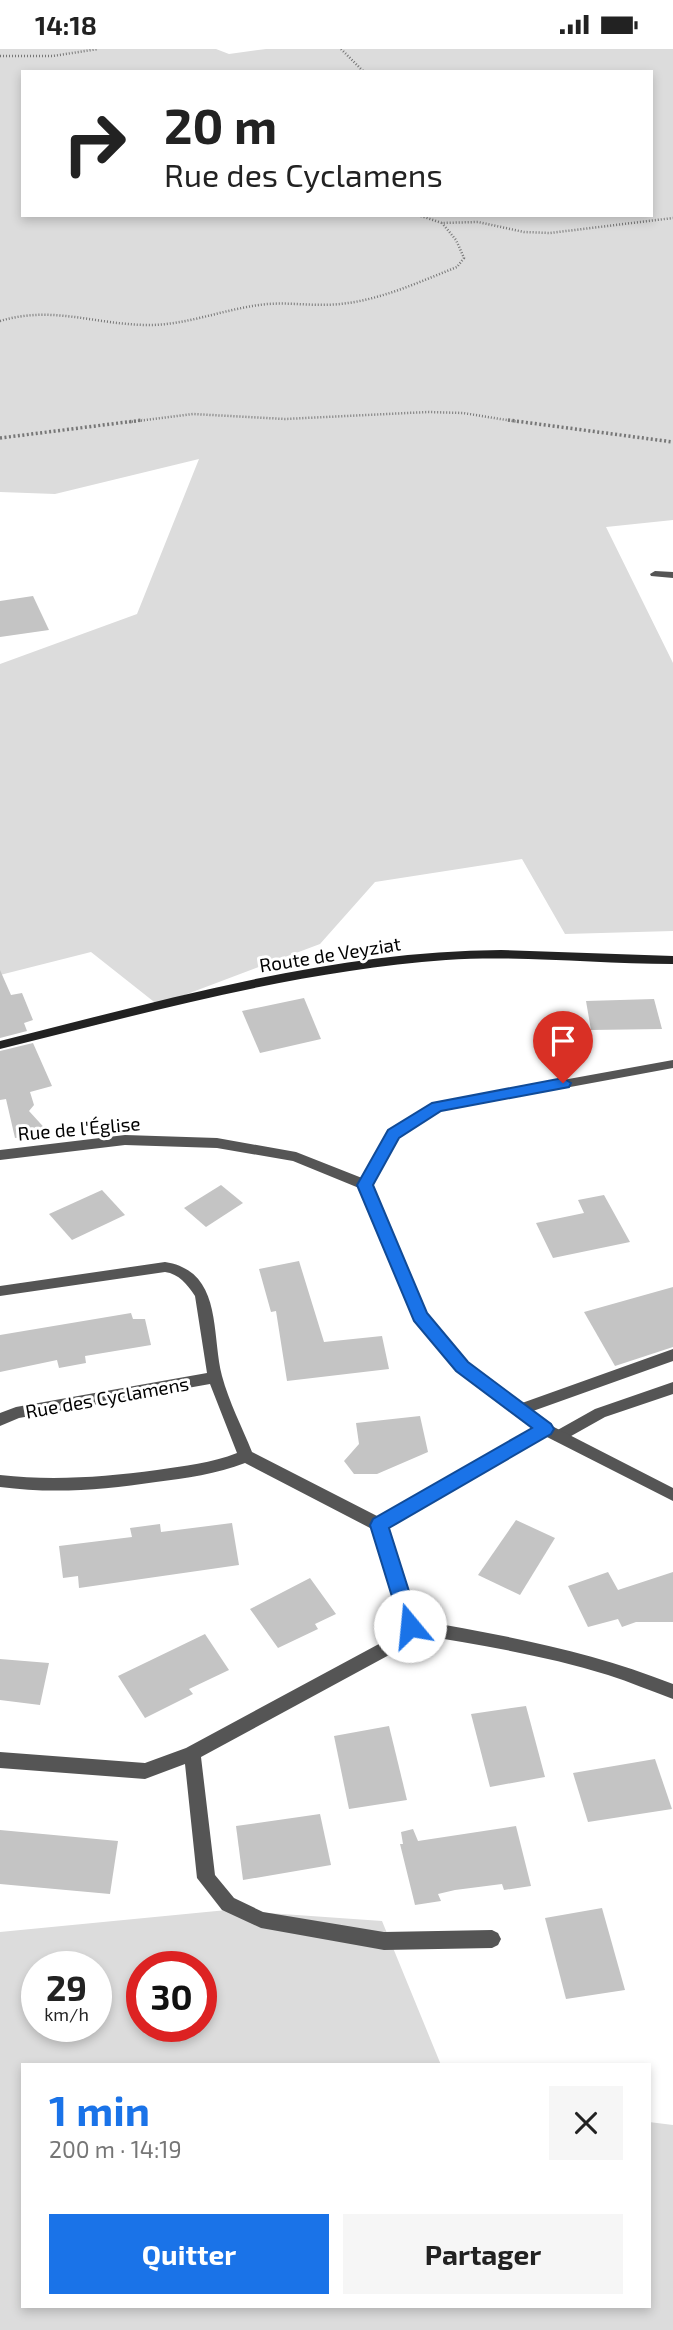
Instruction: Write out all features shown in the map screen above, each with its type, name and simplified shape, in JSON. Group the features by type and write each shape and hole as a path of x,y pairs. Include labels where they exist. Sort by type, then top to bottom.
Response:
{"street":[{"path":"655,575 673,575"},
{"name":"Route de Veyziat","path":"0,1045 174,1002 316,973 446,956 673,960"},
{"path":"673,1063 437,1107 394,1134 365,1185 420,1316 462,1366 552,1432 673,1495"},
{"name":"Rue de l'Église","path":"0,1155 125,1140 217,1143 296,1157 365,1185"},
{"name":"Rue des Cyclamens","path":"0,1291 165,1267 178,1269 192,1281 202,1295 215,1377 246,1457"},
{"path":"519,1410 673,1355"},
{"name":"Rue des Cyclamens","path":"0,1420 16,1413 215,1377"},
{"path":"379,1525 552,1432 673,1388"},
{"path":"0,1481 34,1486 92,1486 221,1467 246,1457 379,1525 410,1626"},
{"path":"410,1626 558,1652 643,1679 673,1692"},
{"path":"0,1761 145,1771 192,1753 396,1643 410,1626"},
{"path":"192,1753 206,1878 228,1904 261,1920 384,1941 492,1939"}],"path":[{"path":"0,56 53,56 98,49"},
{"path":"341,49 362,70"},
{"path":"424,217 442,223 478,222 524,232 550,233 673,218"},
{"path":"0,320 16,314 46,312 113,323 151,325 262,305 341,304 365,300 457,267 464,258 456,240 442,223"},
{"path":"0,438 193,414 285,418 428,412 463,413 576,431 673,442"}],"shaded area":[{"path":"0,49 216,49 229,54 266,49 673,49 673,520 606,527 673,663 673,931 565,934 522,859 375,882 320,944 158,1005 91,952 0,975 0,664 137,614 199,459 55,494 0,492"},
{"path":"227,1910 382,1921 440,2063 21,2063 21,2308 651,2308 651,2122 673,2125 673,2330 0,2330 0,1932"}],"building":[{"path":"33,596 49,630 0,637 0,601"},
{"path":"0,970 11,995 22,993 33,1020 24,1023 27,1031 0,1038"},
{"path":"304,998 321,1039 260,1053 242,1011"},
{"path":"654,999 662,1029 591,1030 586,1001"},
{"path":"33,1043 52,1086 30,1092 34,1105 29,1111 50,1134 15,1138 6,1099 0,1100 0,1051"},
{"path":"221,1185 243,1203 206,1227 184,1208"},
{"path":"102,1190 125,1215 72,1240 49,1214"},
{"path":"604,1195 630,1242 553,1258 536,1223 584,1213 578,1200"},
{"path":"299,1261 324,1342 382,1336 389,1369 287,1381 276,1311 271,1312 259,1269"},
{"path":"673,1287 673,1347 615,1366 584,1312"},
{"path":"131,1313 133,1319 145,1319 151,1345 85,1356 86,1363 59,1368 57,1360 0,1372 0,1335"},
{"path":"420,1416 428,1452 377,1474 354,1474 344,1461 359,1444 356,1423"},
{"path":"516,1520 555,1538 520,1595 478,1575"},
{"path":"232,1523 239,1565 79,1588 78,1576 63,1578 59,1546 132,1537 130,1528 160,1524 161,1532"},
{"path":"608,1572 618,1590 673,1572 673,1622 636,1622 622,1627 618,1619 588,1627 568,1586"},
{"path":"310,1578 336,1614 315,1624 318,1629 278,1648 250,1609"},
{"path":"205,1634 229,1670 189,1689 193,1694 145,1718 118,1676"},
{"path":"0,1659 49,1663 40,1705 0,1700"},
{"path":"526,1706 545,1777 490,1787 471,1714"},
{"path":"389,1726 407,1800 349,1809 334,1736"},
{"path":"655,1759 672,1809 588,1822 573,1773"},
{"path":"320,1814 331,1865 243,1880 236,1826"},
{"path":"516,1826 531,1886 504,1890 502,1884 455,1890 438,1894 441,1901 415,1905 400,1844 403,1844 401,1832 413,1829 418,1841"},
{"path":"0,1830 118,1841 110,1894 0,1884"},
{"path":"602,1908 625,1990 566,1999 545,1918"}],"route":[{"path":"410,1626 379,1525 545,1429 462,1366 420,1316 365,1185 394,1134 437,1107 563,1083"}]}
